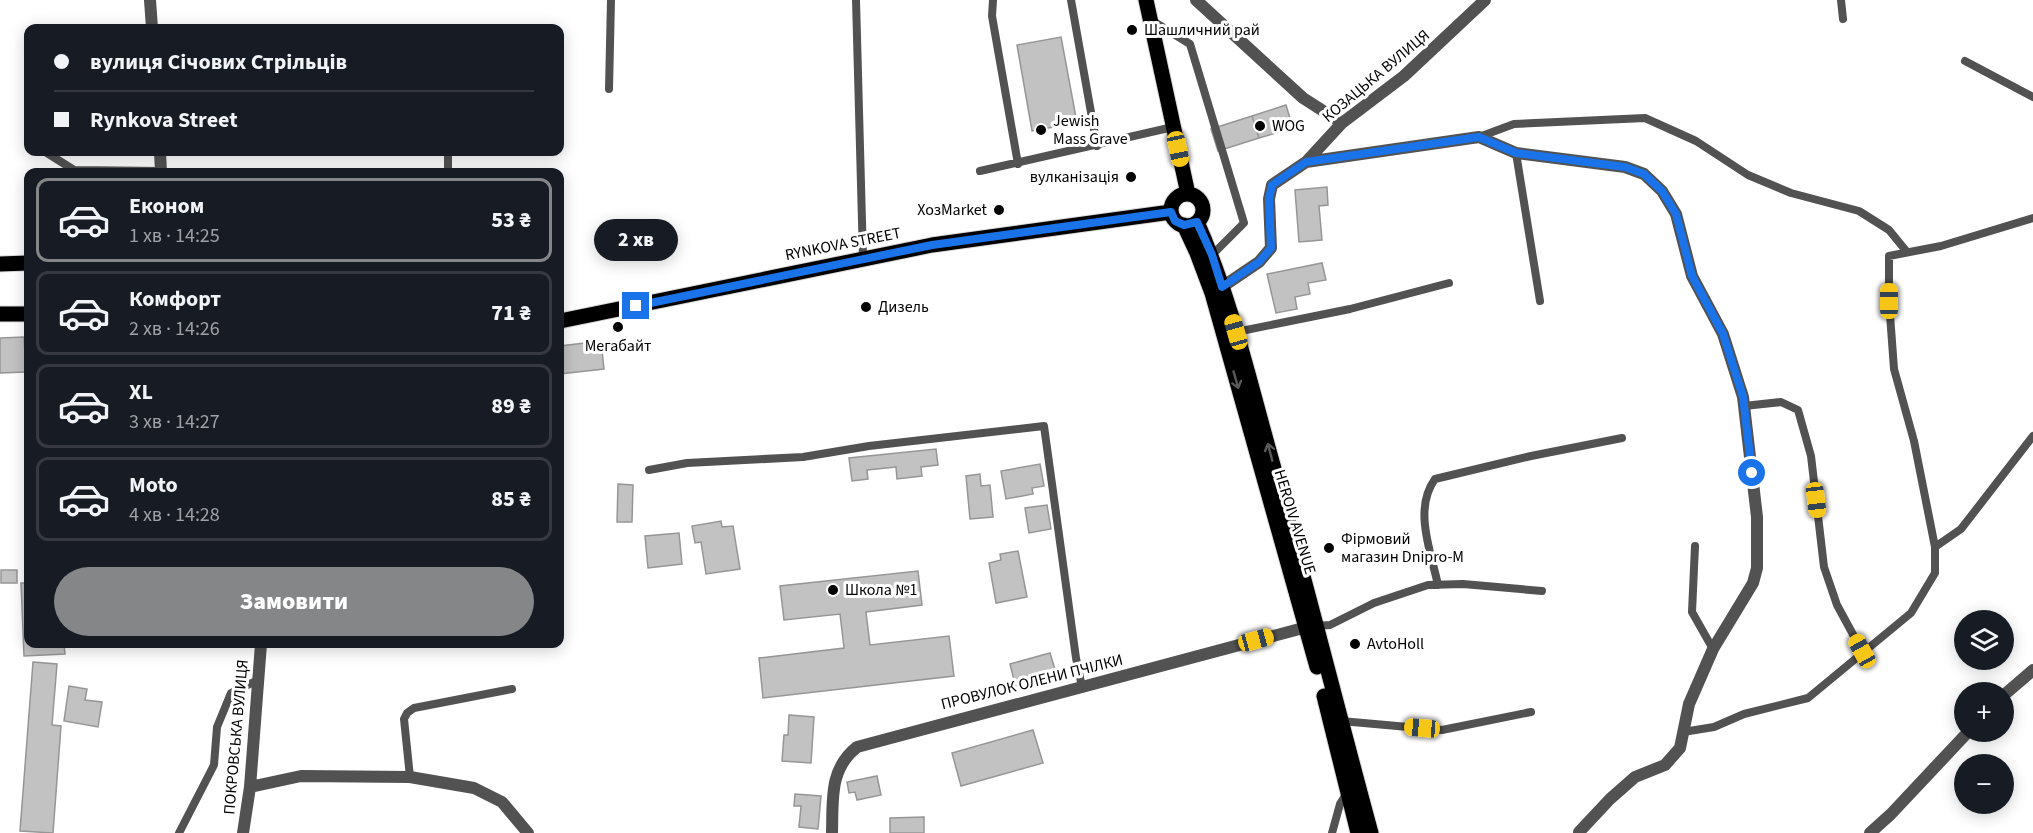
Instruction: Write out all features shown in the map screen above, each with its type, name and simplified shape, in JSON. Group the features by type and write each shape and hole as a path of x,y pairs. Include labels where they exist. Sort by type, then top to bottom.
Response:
{"main road":[{"path":"1146,0 1188,194"},
{"path":"1188,194 1197,197 1202,205 1202,214 1190,224 1175,221 1171,212 1176,198 1188,194"},
{"name":"RYNKOVA STREET","path":"564,320 932,245 1171,212"},
{"name":"HEROIV AVENUE","path":"1190,224 1212,255 1236,332 1352,788 1371,833"},
{"name":"HEROIV AVENUE","path":"1190,224 1341,722 1358,833"},
{"path":"0,264 24,262"},
{"path":"0,314 24,314"}],"street":[{"path":"150,0 152,24"},
{"path":"1196,0 1303,98 1342,123"},
{"name":"КОЗАЦЬКА ВУЛИЦЯ","path":"1222,287 1259,262 1271,248 1269,199 1272,185 1306,162 1342,123 1404,76 1455,31 1485,0"},
{"path":"1306,162 1479,137 1516,153 1625,167 1644,174 1662,191 1676,214 1692,276 1723,334 1744,406 1757,517 1757,568 1753,583 1713,649 1689,704 1680,748 1665,765 1635,777 1610,799 1579,833"},
{"name":"ПРОВУЛОК ОЛЕНИ ПЧІЛКИ","path":"832,833 833,794 837,770 844,757 856,747 1312,627"},
{"name":"ПОКРОВСЬКА ВУЛИЦЯ","path":"243,833 250,787 261,648"},
{"path":"2014,686 2033,670"},
{"path":"1870,833 1959,742"},
{"path":"250,787 301,776 410,777 474,788 502,802 528,833"}],"lane":[{"path":"609,89 611,0"},
{"path":"856,0 863,258"},
{"path":"993,0 992,16 1018,164"},
{"path":"1071,0 1097,146"},
{"path":"1841,0 1843,19"},
{"path":"1149,19 1190,44 1244,223 1212,255"},
{"path":"1965,61 2033,97"},
{"path":"1479,137 1514,124 1645,118 1696,141 1748,175 1791,193 1859,211 1889,230 1907,252"},
{"path":"980,171 1173,127"},
{"path":"1516,153 1540,301"},
{"path":"52,156 71,168"},
{"path":"1683,732 1714,727 1744,714 1808,698 1862,651 1911,613 1935,573 1935,547 1914,441 1894,369 1889,301 1889,256 1941,246 2033,218"},
{"path":"1236,332 1350,309 1449,283"},
{"path":"1744,406 1781,402 1798,410 1811,456 1824,567 1837,605 1862,651"},
{"path":"648,470 687,463 803,457 869,446 1044,426 1082,687"},
{"path":"1935,547 1961,529 2033,436"},
{"path":"1438,585 1423,512 1426,491 1435,479 1531,456 1622,438"},
{"path":"1695,546 1692,612 1713,649"},
{"path":"1312,627 1329,625 1374,603 1428,585 1463,584 1542,591"},
{"path":"179,833 214,765 217,727 231,693 258,680"},
{"path":"410,777 404,719 407,713 414,708 512,689"},
{"path":"1341,722 1442,730 1531,712"},
{"path":"1332,833 1340,804 1352,788"}],"building":[{"path":"1061,37 1077,123 1032,131 1017,45"},
{"path":"1286,105 1293,128 1259,138 1252,116"},
{"path":"1252,116 1259,138 1218,151 1211,129"},
{"path":"1327,187 1328,205 1319,206 1322,240 1299,242 1295,190"},
{"path":"1322,263 1326,280 1308,283 1310,294 1295,297 1297,309 1276,313 1267,274"},
{"path":"24,337 24,372 0,373 0,338"},
{"path":"601,341 604,369 564,374 564,346"},
{"path":"936,449 938,465 921,467 922,476 897,479 896,467 867,470 868,479 852,481 849,458"},
{"path":"1040,464 1044,486 1032,488 1033,494 1006,499 1001,471"},
{"path":"980,474 981,486 990,485 993,517 970,519 966,476"},
{"path":"618,484 633,485 632,522 617,522"},
{"path":"1047,505 1051,529 1029,533 1025,508"},
{"path":"721,521 722,527 733,526 740,569 706,574 701,542 695,543 692,526"},
{"path":"679,533 682,564 648,568 645,536"},
{"path":"1018,551 1027,597 996,603 989,563 1001,560 1000,554"},
{"path":"1,570 17,570 17,583 1,583"},
{"path":"918,571 922,605 866,612 870,645 949,636 954,676 763,698 759,658 844,648 840,614 784,620 780,586"},
{"path":"21,583 24,583 24,648 64,648 65,654 24,656"},
{"path":"1050,653 1057,676 1016,688 1010,664"},
{"path":"33,662 57,664 52,725 61,726 53,833 20,831"},
{"path":"69,686 87,689 85,700 102,702 98,727 64,721"},
{"path":"789,715 814,717 811,763 782,761 784,735 788,735"},
{"path":"1033,730 1043,763 961,786 952,753"},
{"path":"877,776 881,795 857,800 855,792 849,793 847,782"},
{"path":"795,794 821,796 818,829 799,827 801,806 794,806"},
{"path":"924,817 924,833 890,833 890,818"}],"place":[{"name":"Шашличний рай","path":"1132,30"},
{"name":"WOG","path":"1260,126"},
{"name":"Jewish Mass Grave","path":"1041,130"},
{"name":"вулканізація","path":"1131,177"},
{"name":"ХозMarket","path":"999,210"},
{"name":"Дизель","path":"866,307"},
{"name":"Мегабайт","path":"618,327"},
{"name":"Фірмовий магазин Dnipro-M","path":"1329,548"},
{"name":"Школа №1","path":"833,590"},
{"name":"AvtoHoll","path":"1355,644"}],"route":[{"path":"636,306 932,245 1117,222 1171,212 1179,224 1188,226 1197,222 1212,255 1222,287 1259,262 1271,248 1269,199 1272,185 1306,162 1479,137 1516,153 1625,167 1644,174 1662,191 1676,214 1692,276 1723,334 1743,397 1752,473"}]}
